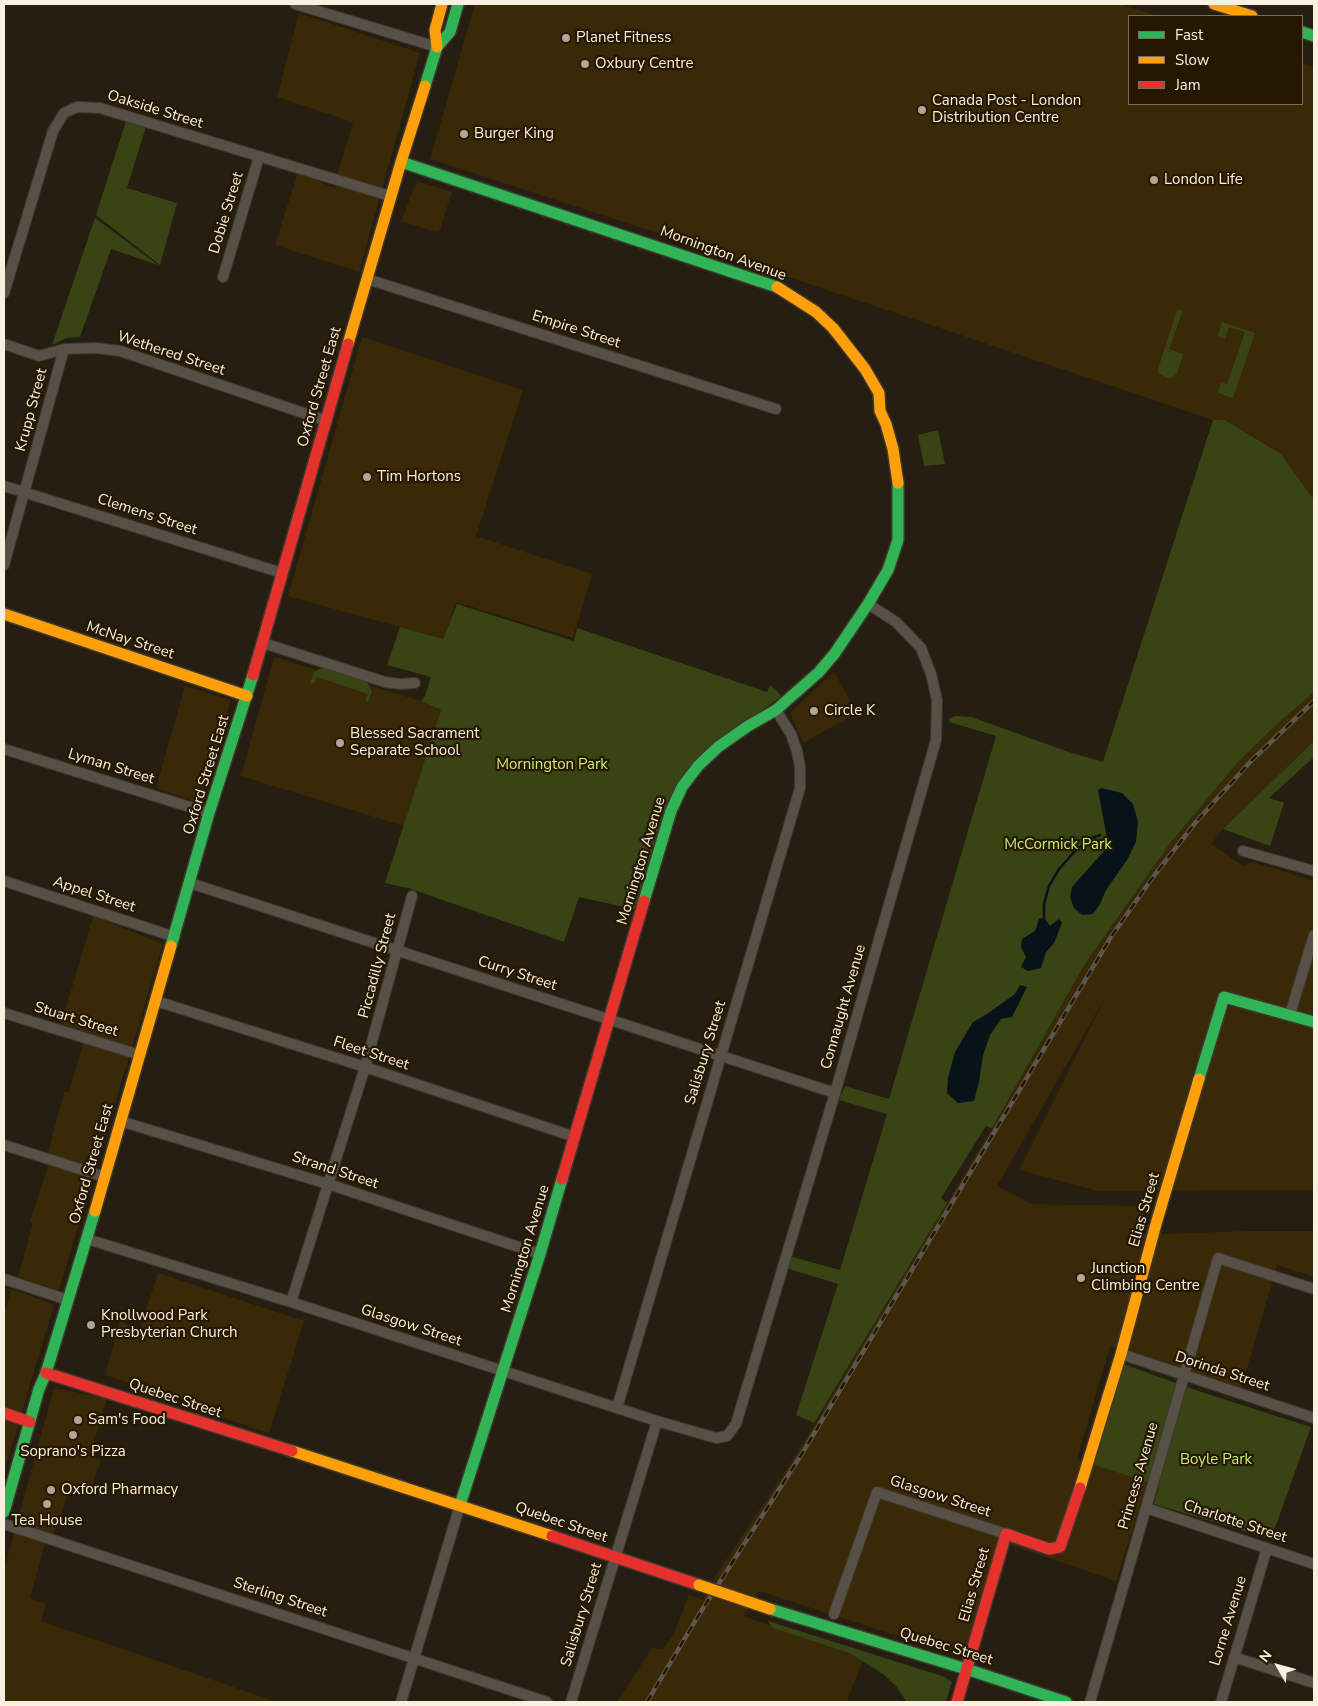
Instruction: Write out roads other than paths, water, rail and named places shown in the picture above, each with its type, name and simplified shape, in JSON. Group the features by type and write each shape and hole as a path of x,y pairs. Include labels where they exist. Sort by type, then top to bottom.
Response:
{"street":[{"path":"295,4 437,47"},
{"name":"Oxford Street East","path":"437,47 435,30 442,4"},
{"name":"Oxford Street East","path":"4,1512 39,1389 46,1373 105,1178 209,813 248,696 390,196 437,47 450,32 458,4"},
{"path":"1214,4 1249,15"},
{"name":"Oakside Street","path":"4,293 53,131 64,113 77,107 100,108 259,158 390,196"},
{"name":"Dobie Street","path":"223,277 259,158"},
{"name":"Mornington Avenue","path":"401,162 779,288 816,312 833,328 865,369 879,393 880,411 893,449 898,480 898,540 888,570 841,646 820,671 776,710 748,726 718,747 698,766 682,787 671,811 540,1254 460,1505 401,1702"},
{"name":"Empire Street","path":"367,279 776,409"},
{"name":"Wethered Street","path":"4,344 38,356 64,350 96,348 120,351 327,421"},
{"name":"Krupp Street","path":"4,565 64,350"},
{"name":"Clemens Street","path":"4,486 282,573"},
{"name":"Connaught Avenue","path":"727,1436 736,1424 936,740 937,700 921,648 896,622 868,604"},
{"name":"McNay Street","path":"4,614 248,696"},
{"path":"262,643 386,682 400,684 416,683"},
{"name":"Salisbury Street","path":"617,1408 800,788 800,767 797,751 791,734 776,710"},
{"name":"Lyman Street","path":"4,749 209,813"},
{"path":"1243,851 1314,871"},
{"name":"Appel Street","path":"4,881 175,937"},
{"name":"Curry Street","path":"190,883 834,1093"},
{"name":"Piccadilly Street","path":"291,1302 365,1067 412,896"},
{"path":"1314,935 1290,1014 1314,1022"},
{"name":"Elias Street","path":"1060,1547 1121,1354 1156,1224 1224,997 1290,1014"},
{"name":"Fleet Street","path":"156,1001 365,1067 575,1137"},
{"name":"Stuart Street","path":"4,1013 140,1055"},
{"name":"Strand Street","path":"120,1121 328,1184 540,1254"},
{"path":"4,1145 105,1178"},
{"name":"Glasgow Street","path":"87,1239 291,1302 657,1421 716,1438 727,1436"},
{"name":"Princess Avenue","path":"1090,1702 1218,1258 1314,1289"},
{"path":"4,1279 68,1300"},
{"name":"Dorinda Street","path":"1121,1354 1314,1418"},
{"name":"Quebec Street","path":"46,1373 460,1505 770,1609 966,1669 1066,1702"},
{"path":"4,1413 30,1422"},
{"name":"Salisbury Street","path":"571,1702 657,1421"},
{"name":"Glasgow Street","path":"834,1614 877,1492 1049,1549 1060,1547"},
{"name":"Charlotte Street","path":"1146,1508 1314,1564"},
{"name":"Sterling Street","path":"4,1524 547,1702"},
{"name":"Elias Street","path":"957,1702 1006,1534"},
{"name":"Lorne Avenue","path":"1221,1702 1266,1548"},
{"path":"1234,1658 1314,1684"}],"waterway":[{"path":"1044,917 1044,904 1049,886 1059,869 1075,851 1092,838 1100,835"}],"railway":[{"path":"647,1702 700,1613 803,1452 1111,937 1153,877 1196,822 1252,760 1314,701"}],"place":[{"name":"Planet Fitness","path":"566,38"},
{"name":"Oxbury Centre","path":"585,64"},
{"name":"Canada Post - London Distribution Centre","path":"922,110"},
{"name":"Burger King","path":"464,134"},
{"name":"London Life","path":"1154,180"},
{"name":"Tim Hortons","path":"367,477"},
{"name":"Circle K","path":"814,711"},
{"name":"Blessed Sacrament Separate School","path":"340,743"},
{"name":"Junction Climbing Centre","path":"1081,1278"},
{"name":"Knollwood Park Presbyterian Church","path":"91,1325"},
{"name":"Sam's Food","path":"78,1420"},
{"name":"Soprano's Pizza","path":"73,1435"},
{"name":"Oxford Pharmacy","path":"51,1490"},
{"name":"Tea House","path":"47,1504"}],"park label":[{"name":"Mornington Park","path":"552,765"},
{"name":"McCormick Park","path":"1058,845"},
{"name":"Boyle Park","path":"1216,1460"}]}
